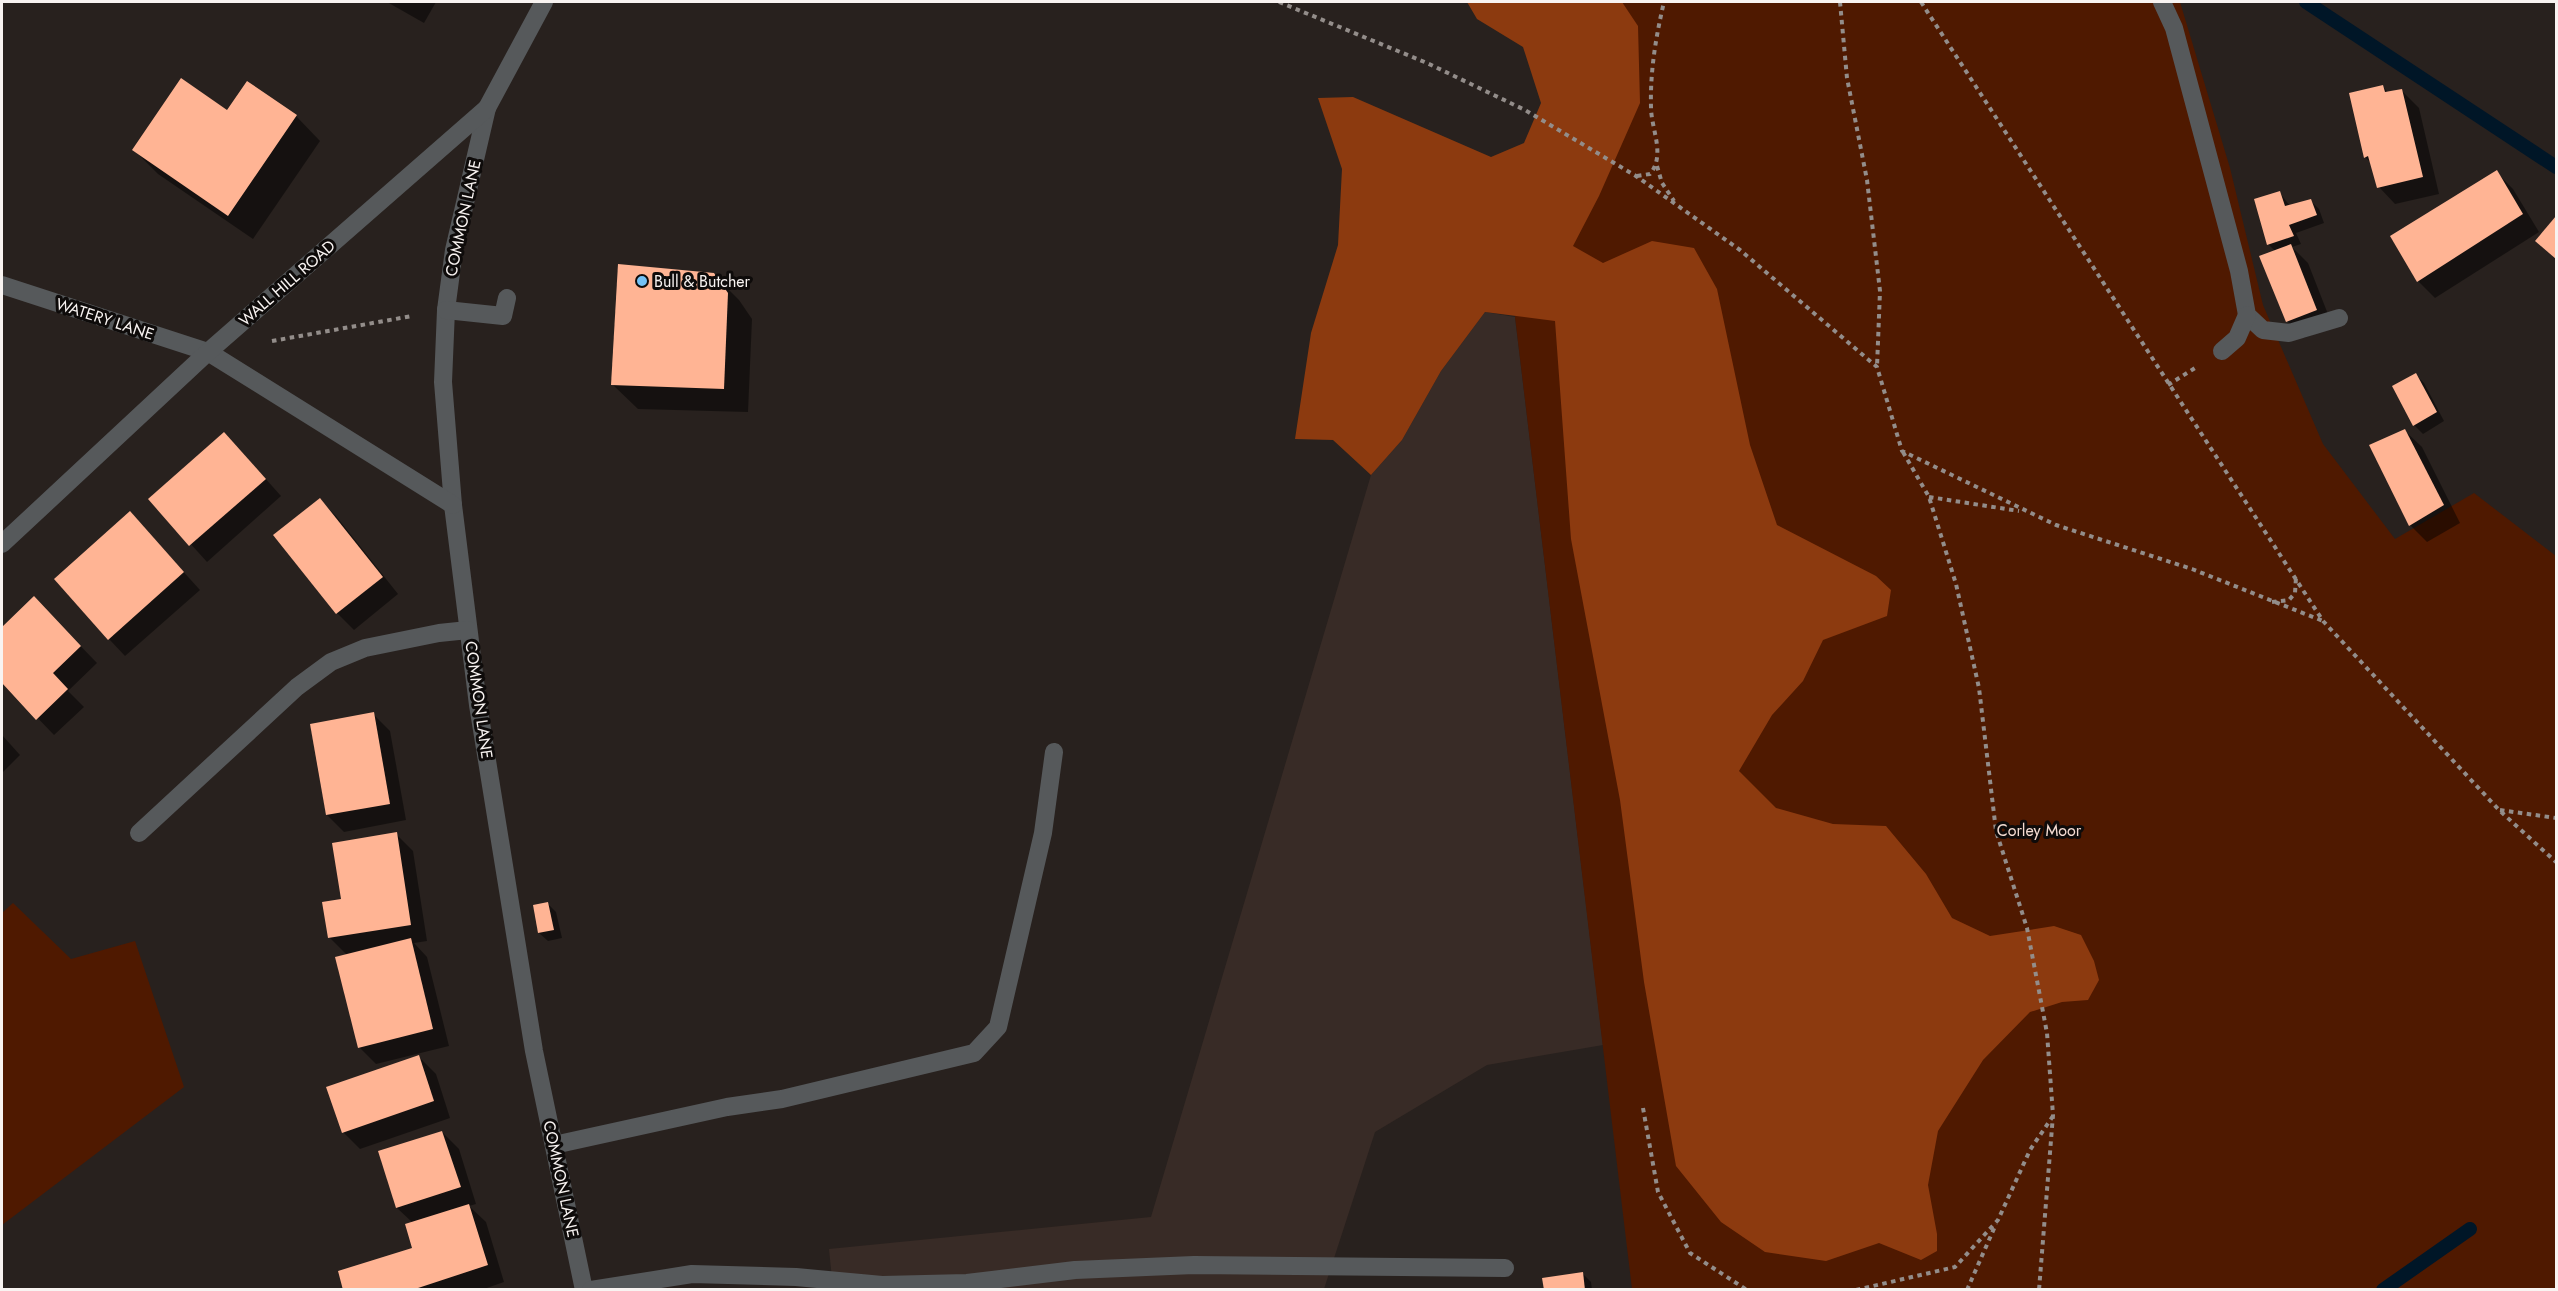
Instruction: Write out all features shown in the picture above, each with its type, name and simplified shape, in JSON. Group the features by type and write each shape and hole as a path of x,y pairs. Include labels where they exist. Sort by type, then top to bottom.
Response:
{"street":[{"name":"WALL HILL ROAD","path":"2,544 208,352 487,108 544,2"},
{"path":"2162,2 2177,39 2239,272 2247,315 2237,338 2222,351"},
{"name":"COMMON LANE","path":"487,108 454,250 446,310 443,382 453,505 468,630 532,1039 584,1290"},
{"name":"WATERY LANE","path":"2,285 208,352 453,505"},
{"path":"446,310 503,316 507,298"},
{"path":"2247,315 2263,330 2289,333 2339,318"},
{"path":"140,833 297,687 331,662 365,648 439,633 468,630"},
{"path":"554,1145 727,1107 782,1099 974,1053 998,1027 1043,833 1054,752"},
{"path":"591,1290 692,1274 796,1277 882,1286 967,1283 1075,1270 1194,1265 1504,1268"}],"path":[{"path":"1279,2 1427,63 1525,110 1636,176 1740,250 1877,367"},
{"path":"1664,2 1652,58 1651,109 1657,148 1657,166 1662,183 1676,204"},
{"path":"1840,2 1847,78 1867,180 1880,291 1877,367 1902,451 1929,498 1956,584 1979,688 1996,831 2027,928 2047,1033 2053,1115 2039,1290"},
{"path":"1921,2 2168,385 2296,576 2323,621 2499,810 2556,862"},
{"path":"1636,176 1650,174 1657,166"},
{"path":"265,342 446,310"},
{"path":"1902,451 2023,512 2192,569 2270,602 2323,621"},
{"path":"1929,498 2023,512"},
{"path":"2270,602 2289,600 2295,593 2296,576"},
{"path":"2499,810 2556,818"},
{"path":"1643,1108 1658,1192 1689,1253 1747,1290"},
{"path":"1967,1290 2030,1150 2053,1115"},
{"path":"1856,1290 1955,1267 1998,1220"}],"shaded area":[{"path":"1467,2 1622,2 1638,26 1640,103 1599,196 1573,246 1603,263 1652,241 1694,248 1717,289 1750,445 1777,525 1876,576 1891,590 1887,616 1823,640 1803,681 1772,715 1739,771 1776,808 1833,824 1886,826 1926,874 1952,918 1990,936 2054,926 2081,935 2094,961 2099,980 2088,1000 2062,1002 2030,1012 1983,1060 1938,1131 1928,1185 1937,1234 1937,1251 1921,1260 1879,1243 1826,1261 1765,1252 1721,1222 1676,1166 1644,982 1620,800 1571,539 1555,321 1485,312 1441,371 1402,440 1371,475 1333,440 1295,439 1311,333 1338,245 1342,169 1318,98 1353,97 1491,157 1524,143 1541,103 1523,47 1477,19"},
{"path":"1485,312 1515,317 1603,1045 1487,1065 1375,1132 1324,1289 833,1289 829,1249 1151,1217 1371,475 1402,440 1441,371"}],"green space":[{"name":"Corley Moor","path":"1619,2 2180,2 2230,168 2263,305 2323,444 2395,539 2474,493 2556,556 2556,1289 1632,1289 1515,317"},
{"path":"13,903 71,959 135,941 184,1087 2,1225 2,913"}],"building":[{"path":"181,78 227,110 247,81 297,115 228,216 132,150"},
{"path":"2383,85 2385,92 2402,89 2423,177 2377,188 2368,156 2364,158 2349,93"},
{"path":"2497,170 2523,214 2417,282 2390,236"},
{"path":"2280,191 2285,206 2311,199 2317,215 2289,225 2294,236 2267,245 2254,199"},
{"path":"2556,216 2556,259 2535,241"},
{"path":"2291,244 2317,310 2286,322 2259,256"},
{"path":"618,264 714,273 728,293 724,389 611,385"},
{"path":"2416,373 2437,412 2413,426 2392,386"},
{"path":"2405,429 2444,505 2409,526 2369,445"},
{"path":"224,432 266,479 189,546 148,499"},
{"path":"320,498 383,577 336,614 273,535"},
{"path":"130,511 184,572 108,640 54,579"},
{"path":"34,596 81,646 53,673 68,689 36,720 2,683 2,627"},
{"path":"374,712 390,804 326,815 310,724"},
{"path":"397,832 411,925 328,938 322,902 341,899 332,843"},
{"path":"548,902 554,930 538,933 533,905"},
{"path":"411,938 433,1029 358,1048 335,957"},
{"path":"419,1055 434,1101 342,1133 326,1087"},
{"path":"442,1131 461,1187 396,1208 378,1151"},
{"path":"469,1204 488,1265 412,1290 343,1290 338,1271 412,1248 405,1224"},
{"path":"1583,1272 1585,1290 1544,1290 1542,1278"}],"waterway":[{"path":"2306,2 2556,167"},
{"path":"2383,1290 2470,1229"}],"place":[{"name":"Bull & Butcher","path":"642,281"}]}
